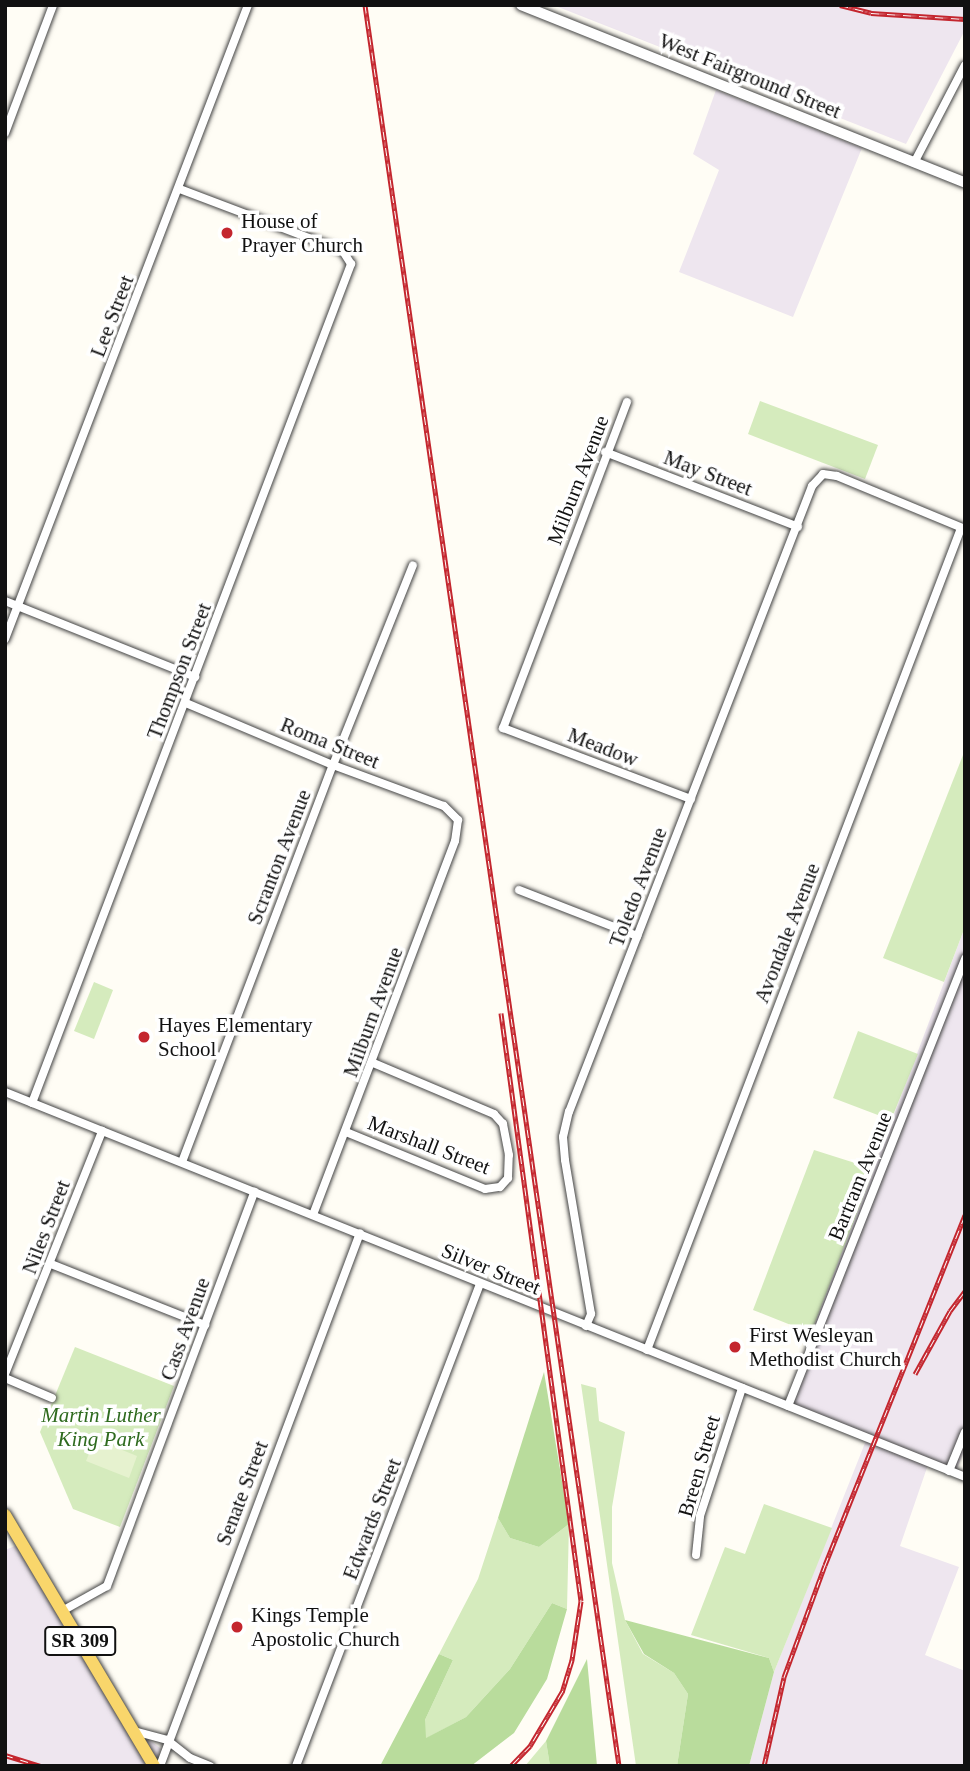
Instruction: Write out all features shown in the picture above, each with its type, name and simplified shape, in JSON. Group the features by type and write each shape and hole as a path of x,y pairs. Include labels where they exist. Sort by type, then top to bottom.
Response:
{"main road":[{"name":"SR 309","path":"5,1515 154,1766"}],"street":[{"path":"5,133 53,5"},
{"name":"Lee Street","path":"5,639 180,189 248,5"},
{"name":"West Fairground Street","path":"522,5 965,183"},
{"path":"915,163 965,65"},
{"name":"Thompson Street","path":"32,1103 351,264 343,251 180,189"},
{"name":"Milburn Avenue","path":"503,727 626,402"},
{"name":"May Street","path":"605,452 798,527"},
{"name":"Toledo Avenue","path":"586,1326 591,1314 563,1137 569,1112 812,486 823,474 837,476 963,529"},
{"name":"Avondale Avenue","path":"647,1350 963,529"},
{"name":"Scranton Avenue","path":"182,1162 333,765 413,565"},
{"path":"5,601 195,677"},
{"name":"Roma Street","path":"186,703 333,765 444,806 458,820"},
{"name":"Meadow","path":"503,727 691,799"},
{"name":"Milburn Avenue","path":"313,1215 373,1063 455,841 458,820"},
{"path":"519,890 638,936"},
{"name":"Bartram Avenue","path":"788,1406 965,958"},
{"name":"Marshall Street","path":"346,1132 485,1189 500,1187 508,1178 509,1155 503,1124 494,1114 373,1063"},
{"name":"Silver Street","path":"5,1092 965,1477"},
{"name":"Niles Street","path":"5,1376 102,1131"},
{"name":"Cass Avenue","path":"62,1611 107,1586 254,1192"},
{"name":"Senate Street","path":"160,1766 167,1740 359,1233"},
{"path":"51,1264 205,1325"},
{"name":"Edwards Street","path":"296,1766 480,1284"},
{"path":"5,1376 52,1398"},
{"name":"Breen Street","path":"696,1555 700,1516 742,1388"},
{"path":"949,1471 965,1432"},
{"path":"134,1731 167,1740 190,1758 210,1766"}],"shaded area":[{"path":"553,5 965,5 965,30 906,144"},
{"path":"716,90 862,148 793,317 679,272 719,170 693,154"},
{"path":"965,927 965,1449 956,1471 929,1462 900,1546 959,1567 925,1655 965,1671 965,1766 749,1766 774,1672 867,1438 793,1406 817,1336 811,1333"},
{"path":"20,1544 123,1719 161,1749 155,1766 5,1766 5,1550"}],"green space":[{"path":"760,401 878,445 865,479 748,434"},
{"path":"965,750 965,927 944,982 883,958"},
{"path":"94,982 113,990 94,1039 74,1031"},
{"path":"858,1031 918,1054 891,1120 833,1098"},
{"path":"814,1150 874,1169 811,1333 753,1310"},
{"name":"Martin Luther King Park","path":"75,1347 174,1386 120,1527 73,1509 40,1432"},
{"path":"544,1372 569,1524 539,1547 510,1538 498,1518"},
{"path":"581,1384 596,1388 599,1421 625,1432 612,1507 612,1563 625,1620 643,1654 674,1673 688,1694 677,1766 636,1766"},
{"path":"95,1439 137,1456 129,1478 86,1461"},
{"path":"764,1504 832,1528 774,1672 769,1658 691,1635 725,1547 745,1554"},
{"path":"498,1518 510,1538 539,1547 569,1524 567,1609 552,1603 510,1669 466,1717 425,1739 425,1720 453,1660 439,1654 478,1579"},
{"path":"552,1603 567,1609 547,1679 514,1733 471,1766 380,1766 439,1654 453,1660 425,1720 426,1738 466,1717 510,1669"},
{"path":"625,1620 769,1658 774,1672 749,1766 677,1766 688,1694 674,1673 644,1654"},
{"path":"587,1659 597,1766 550,1766 546,1741"},
{"path":"546,1741 550,1766 525,1766"}],"railway":[{"path":"365,5 619,1766"},
{"path":"840,5 871,13 965,19"},
{"path":"501,1013 581,1601 572,1660 562,1692 530,1746 511,1766"},
{"path":"764,1766 784,1677 825,1565 965,1215"},
{"path":"915,1374 950,1311 965,1291"},
{"path":"5,1755 40,1766"}],"place":[{"name":"House of Prayer Church","path":"227,233"},
{"name":"Hayes Elementary School","path":"144,1037"},
{"name":"First Wesleyan Methodist Church","path":"735,1347"},
{"name":"Kings Temple Apostolic Church","path":"237,1627"}]}
